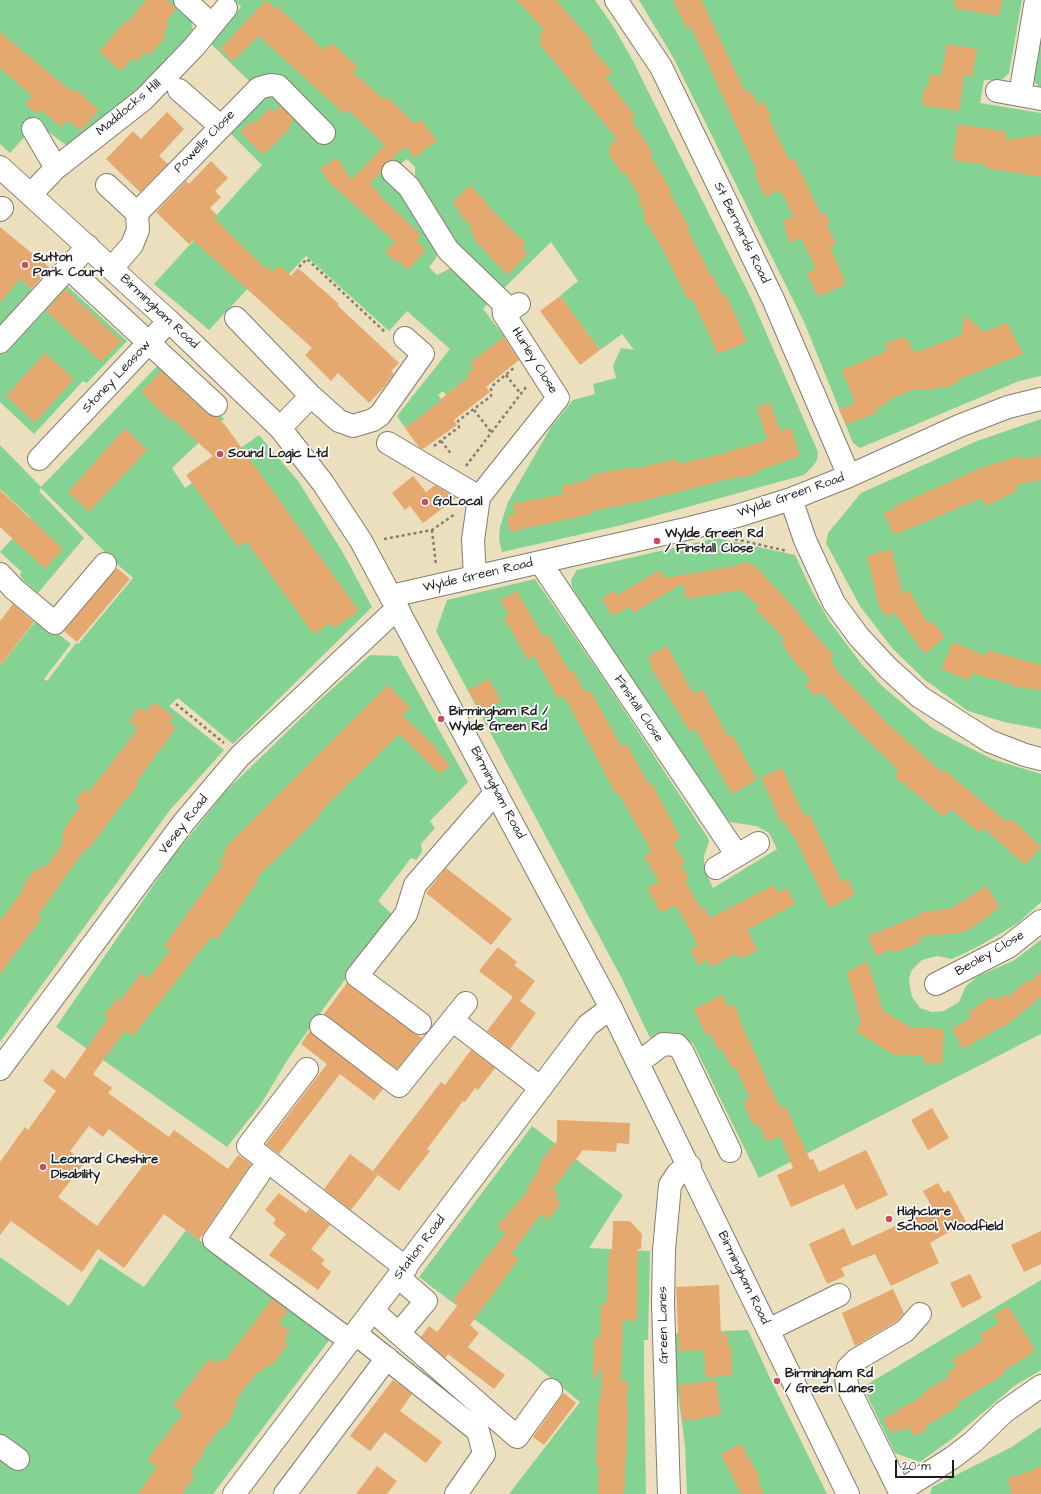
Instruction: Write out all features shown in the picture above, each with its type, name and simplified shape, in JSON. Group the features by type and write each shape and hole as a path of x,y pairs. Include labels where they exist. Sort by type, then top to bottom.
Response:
{"street":[{"path":"185,0 212,25"},
{"name":"St Bernards Road","path":"616,0 661,67 773,299 849,476"},
{"path":"1020,95 1036,0"},
{"name":"Maddocks Hill","path":"31,194 56,168 144,99 194,47 226,8"},
{"name":"Powells Close","path":"137,213 220,126 259,88 270,85 278,86 324,133"},
{"path":"179,90 220,126"},
{"path":"997,91 1041,99"},
{"path":"33,129 56,168"},
{"name":"Birmingham Road","path":"0,167 169,321 280,428 323,483 360,541 395,603 611,1008 690,1166 848,1494"},
{"name":"Hurley Close","path":"393,172 409,187 448,250 511,309 535,362 558,398 480,497 473,540 474,577"},
{"path":"107,185 137,213 138,230 132,245 112,268"},
{"path":"0,342 88,246"},
{"path":"79,278 150,342 216,405"},
{"path":"236,318 311,396 339,421 353,426 373,420 380,414 423,354 405,338"},
{"name":"Stoney Leasow","path":"39,459 69,437 169,321"},
{"path":"280,428 311,396"},
{"name":"Wylde Green Road","path":"395,603 438,585 690,528 791,499 849,476 959,426 1008,407 1041,399"},
{"path":"388,443 480,497"},
{"path":"791,499 813,557 834,603 859,637 888,668 920,697 989,741 1025,755 1041,759"},
{"name":"Finstall Close","path":"540,562 737,856"},
{"path":"3,576 14,589 56,623 105,564"},
{"name":"Vesey Road","path":"0,1069 184,822 240,756 388,617 395,603"},
{"path":"420,1022 357,976 406,914 415,885 496,792"},
{"path":"716,868 758,843"},
{"name":"Beoley Close","path":"936,984 1008,947 1041,922"},
{"path":"321,1026 399,1086 466,1003"},
{"name":"Station Road","path":"236,1494 588,1025 611,1008"},
{"path":"452,1020 541,1088"},
{"path":"638,1063 663,1044 677,1045 682,1051 730,1151"},
{"path":"307,1070 248,1146 402,1272 426,1300 399,1333"},
{"name":"Green Lanes","path":"669,1494 663,1303 664,1250 670,1185 678,1173 690,1166"},
{"path":"259,1174 214,1240 353,1337 387,1358 478,1431 484,1454 456,1494"},
{"path":"768,1330 839,1295"},
{"path":"373,1311 517,1437 551,1390"},
{"path":"920,1314 905,1331 856,1360 848,1368 846,1377 847,1385 901,1492 952,1458 973,1442 1004,1412 1041,1386"},
{"path":"285,1494 387,1358"},
{"path":"0,1446 18,1459"}],"path":[{"path":"299,267 307,259 400,345 405,338"},
{"path":"416,459 459,427 458,421 491,396 491,388 506,375 535,362"},
{"path":"453,482 521,394 535,362"},
{"path":"506,375 521,394"},
{"path":"474,410 491,432"},
{"path":"360,541 374,532 380,539 432,530 480,497"},
{"path":"432,530 438,585"},
{"path":"728,537 813,557"},
{"path":"176,704 240,756"}],"green space":[{"path":"0,0 176,0 191,18 194,37 188,46 71,149 37,123 10,153 0,144"},
{"path":"235,0 595,0 613,26 633,61 751,298 818,452 817,460 813,466 804,475 622,525 502,552 499,540 500,527 508,502 551,427 573,400 595,394 593,384 616,378 613,366 621,348 634,350 622,334 600,350 560,296 578,281 551,242 501,291 464,257 415,180 415,167 407,159 399,165 394,163 382,175 410,199 438,252 436,258 429,267 437,275 451,268 489,302 483,309 505,337 499,341 502,344 470,363 474,368 467,374 469,377 446,395 443,391 438,395 442,400 413,427 411,423 405,428 397,416 450,349 407,311 389,331 306,256 289,274 273,272 268,267 209,330 154,284 262,165 229,132 266,92 317,112 250,82 209,42 241,7"},
{"path":"639,0 1022,0 1009,73 1003,79 984,80 980,103 1041,113 1041,376 1019,381 860,448 853,443 804,322 674,59"},
{"path":"1041,22 1041,89 1034,81 1032,75"},
{"path":"13,273 35,292 0,333 0,303"},
{"path":"64,283 127,341 87,383 83,381 34,434 0,402 0,351"},
{"path":"163,360 224,419 172,468 185,488 259,435 298,481 342,551 372,607 233,744 178,698 169,706 224,750 170,810 0,1042 0,666 38,618 71,644 44,679 47,681 76,643 78,644 133,578 41,488 39,491 84,538 38,593 22,579 20,574 22,572 0,552 31,518 0,489 0,445 41,487"},
{"path":"1041,419 1041,729 1004,722 968,711 925,680 892,648 860,606 826,543 828,533 861,493 977,441"},
{"path":"717,538 795,555 813,593 830,622 860,662 882,686 932,728 992,759 1041,774 1041,902 1018,923 979,946 952,959 937,956 922,960 911,971 909,981 912,997 920,1008 932,1012 944,1011 959,1002 966,986 978,976 1013,961 1041,940 1041,1034 759,1178 693,1043 686,1039 661,1034 650,1038 622,979 436,631 447,600 535,579 605,681 708,838 709,842 704,856 704,866 713,888 777,849 769,833 756,826 730,822 715,804 581,602 572,587 571,580 577,570"},
{"path":"370,655 398,656 468,782 430,821 435,828 421,844 422,852 416,860 411,858 378,901 393,915 318,1016 288,1059 261,1104 227,1147 56,1027 172,858 225,792 323,697"},
{"path":"532,1126 623,1195 589,1248 650,1251 648,1340 644,1340 646,1494 509,1494 580,1402 535,1365 419,1277"},
{"path":"186,1230 330,1339 213,1494 0,1494 0,1257 69,1306 100,1258 144,1287"},
{"path":"1041,1280 1041,1370 1014,1386 953,1438 920,1462 895,1453 863,1387"},
{"path":"748,1330 827,1494 687,1494 685,1446 676,1378 675,1333"},
{"path":"1041,1427 1041,1494 930,1494 932,1487 1010,1448"}],"building":[{"path":"146,0 167,0 176,9 166,22 169,25 163,33 166,36 149,56 145,52 136,62 132,58 121,71 99,52 124,22 126,24"},
{"path":"266,0 276,9 278,7 324,50 332,43 358,67 353,72 384,100 387,97 415,124 421,120 437,140 414,158 405,146 392,160 384,163 381,172 370,184 380,193 379,195 421,235 416,241 426,250 408,270 398,260 396,262 385,252 395,242 328,181 320,168 337,158 351,180 385,145 348,110 344,114 259,36 233,61 220,49"},
{"path":"517,0 556,0 593,42 590,45 612,73 606,78 635,116 631,119 653,154 650,156 671,190 669,192 689,227 687,229 711,276 713,275 722,296 726,294 747,342 718,354 692,298 688,300 660,244 643,218 646,216 638,201 641,199 625,172 622,174 607,151 612,148 609,144 617,139 538,42 542,38 539,35 544,30"},
{"path":"673,0 701,0 746,93 751,91 758,105 764,102 771,116 768,117 789,160 794,158 821,214 825,212 830,224 827,225 836,244 830,247 846,284 818,297 807,273 816,269 801,238 791,243 784,230 786,229 783,221 793,216 780,190 765,197 754,173 757,171 691,27 687,29"},
{"path":"955,0 1002,0 999,16 954,8"},
{"path":"0,32 72,92 75,89 99,110 81,131 68,120 61,127 41,110 37,114 25,104 32,96 0,68"},
{"path":"947,44 977,49 972,77 964,75 959,111 922,105 924,88 928,89 930,74 941,76"},
{"path":"280,106 294,120 289,125 291,127 263,155 240,132 251,121 254,124 270,108 275,112"},
{"path":"167,112 184,129 159,156 168,164 140,192 106,159 133,131 141,139"},
{"path":"958,124 1007,132 1005,140 1041,135 1041,177 986,168 987,165 953,160"},
{"path":"211,161 228,178 215,191 221,197 210,208 217,215 214,218 266,269 268,267 273,272 279,265 291,276 298,268 339,304 337,305 399,363 391,371 394,374 369,403 338,373 331,381 305,355 312,348 193,240 189,244 156,212 186,181 189,184"},
{"path":"470,185 487,203 486,204 526,244 522,248 528,254 507,275 473,238 475,236 469,230 472,227 458,213 460,211 452,203"},
{"name":"Sutton Park Court","path":"0,227 50,268 32,289 20,279 0,303"},
{"path":"65,289 121,341 101,362 46,311"},
{"path":"560,296 600,350 580,365 540,311"},
{"path":"964,315 984,332 1007,323 1023,354 957,380 958,383 944,388 943,386 934,389 913,390 887,400 889,403 876,408 878,412 846,425 839,410 855,403 842,370 887,351 885,344 902,337 909,342 914,353 962,335"},
{"path":"504,337 519,360 486,387 490,392 454,420 457,425 423,449 419,447 405,428 469,377 467,374 474,368 470,363"},
{"path":"45,353 74,379 35,423 6,396"},
{"path":"161,371 208,414 217,417 225,425 359,611 334,628 330,623 314,634 246,541 238,547 186,475 213,456 171,418 170,420 141,392"},
{"path":"770,403 780,431 791,428 800,456 755,472 756,474 741,478 741,476 639,502 591,511 592,514 510,532 507,516 515,514 513,504 563,494 562,486 591,479 590,475 633,467 633,469 677,459 678,464 715,456 767,440 757,407"},
{"path":"125,428 147,450 89,512 68,492"},
{"path":"1020,456 1021,459 1041,456 1041,480 1015,485 1017,491 986,506 982,498 894,535 884,513 896,508 895,506 981,468"},
{"name":"GoLocal","path":"413,476 426,492 435,485 456,498 423,523 410,506 405,510 392,493"},
{"path":"0,490 63,549 45,569 0,527"},
{"path":"891,549 903,594 909,590 928,624 932,621 945,637 925,654 894,612 886,617 879,606 867,556"},
{"path":"743,561 755,566 800,614 798,615 834,656 830,660 840,674 888,724 942,772 944,770 1007,822 1010,819 1023,828 1022,829 1041,847 1025,865 984,828 980,833 950,809 944,817 894,776 899,771 821,692 815,697 805,685 810,680 784,648 786,646 781,640 784,638 756,610 760,607 740,590 686,599 683,583 633,613 629,607 612,616 602,598 615,590 618,595 660,570 665,578 741,565"},
{"path":"117,568 130,579 77,642 64,631"},
{"path":"517,591 543,637 548,634 570,672 573,670 585,693 590,690 621,746 626,743 648,783 651,782 681,839 673,843 685,863 681,865 689,879 685,881 701,909 705,907 710,918 774,885 778,893 787,888 795,904 747,930 758,950 739,959 736,953 711,967 708,960 698,965 690,949 698,945 676,905 661,913 647,888 659,882 644,856 651,852 647,843 618,793 616,794 564,696 558,699 534,656 528,660 504,618 509,615 500,600"},
{"path":"13,604 34,622 0,666 0,621"},
{"path":"953,642 986,656 987,650 1041,665 1041,690 1013,687 1013,685 973,673 970,679 968,678 967,680 941,669"},
{"path":"667,646 693,694 702,689 728,737 732,735 757,780 732,794 695,729 690,732 650,666 652,664 648,656"},
{"path":"489,679 501,701 480,712 468,690"},
{"path":"388,685 410,708 402,715 438,749 436,750 450,765 440,774 399,734 333,799 318,815 319,817 257,877 259,879 217,940 212,936 133,1036 125,1031 93,1074 112,1088 108,1093 169,1137 174,1130 228,1169 238,1155 251,1164 199,1240 164,1214 124,1268 98,1249 82,1272 11,1221 0,1235 0,1162 25,1127 28,1130 56,1091 43,1081 52,1069 65,1079 108,1018 104,1015 116,999 119,1002 141,973 148,979 170,950 164,946 223,864 219,862 227,851 224,849","holes":["89,1126 103,1137 109,1129 148,1159 97,1226 58,1197 84,1163 70,1151"]},
{"path":"154,702 174,717 169,723 176,728 135,784 137,786 126,801 125,800 88,850 86,848 38,915 42,918 0,974 0,921 25,887 23,886 35,869 38,871 43,865 46,867 64,842 61,840 64,835 62,832 81,805 75,801 84,789 89,792 137,730 135,728 136,726 129,721 139,707 146,712"},
{"path":"782,768 804,816 809,813 842,882 848,879 855,895 829,908 793,834 791,835 784,821 781,822 761,777"},
{"path":"446,868 512,919 491,945 426,893"},
{"path":"986,886 1000,907 965,932 919,937 921,942 894,953 893,949 876,956 868,936 920,915 919,913 952,908"},
{"path":"498,947 517,962 514,965 535,981 520,1001 536,1013 510,1049 487,1031 513,997 479,971"},
{"path":"867,961 883,1011 910,1027 944,1029 942,1064 923,1063 924,1056 892,1054 856,1031 861,1023 847,972"},
{"path":"1041,971 1041,997 1004,1027 1003,1026 963,1049 952,1029 971,1018 968,1013 991,996 996,1001 1005,994 1008,997 1028,980 1030,982"},
{"path":"347,983 422,1038 397,1069 324,1014"},
{"path":"722,995 728,1007 734,1004 739,1019 778,1104 780,1103 782,1109 786,1107 810,1160 813,1159 819,1172 866,1150 888,1195 856,1210 844,1184 791,1207 777,1175 793,1168 780,1136 767,1142 758,1123 753,1125 743,1102 749,1099 748,1094 736,1068 732,1069 722,1049 718,1050 710,1033 706,1035 694,1009"},
{"path":"310,1031 383,1089 374,1100 340,1074 279,1154 266,1144 327,1064 301,1044"},
{"path":"471,1050 495,1068 478,1090 475,1088 465,1102 463,1101 427,1149 430,1151 399,1191 373,1171 441,1082 445,1085"},
{"path":"932,1108 949,1138 928,1150 911,1120"},
{"path":"557,1120 630,1123 629,1144 617,1143 616,1152 583,1150 553,1189 558,1193 555,1198 561,1203 548,1220 541,1214 511,1254 519,1259 470,1325 479,1333 468,1347 505,1375 494,1389 448,1354 445,1358 421,1337 429,1326 437,1332 458,1305 452,1301 505,1234 497,1227 529,1189 527,1188 539,1169 538,1168 542,1162 541,1161 557,1141"},
{"path":"350,1154 378,1175 351,1210 324,1189"},
{"path":"938,1183 944,1193 949,1190 966,1222 930,1243 939,1263 891,1286 875,1254 841,1268 845,1276 827,1284 809,1244 844,1228 852,1246 933,1209 923,1191"},
{"path":"279,1193 306,1213 309,1209 330,1225 311,1249 325,1260 321,1264 331,1272 318,1290 269,1255 286,1234 273,1224 276,1219 265,1210"},
{"path":"613,1221 630,1221 642,1234 641,1249 638,1249 637,1321 623,1320 621,1381 628,1381 624,1494 598,1494 599,1467 596,1466 602,1368 593,1381 594,1338 600,1338 601,1303 607,1303 609,1251 612,1251"},
{"path":"1041,1231 1041,1264 1024,1272 1011,1245"},
{"path":"970,1274 982,1298 962,1308 950,1283"},
{"path":"719,1285 721,1334 728,1334 728,1346 731,1346 732,1376 705,1377 704,1350 679,1351 676,1287"},
{"path":"893,1289 904,1313 897,1321 855,1346 842,1313"},
{"path":"272,1299 288,1311 279,1323 290,1332 284,1340 288,1344 271,1367 267,1364 261,1373 258,1371 235,1401 238,1403 231,1412 234,1414 223,1429 221,1427 202,1453 204,1454 190,1472 195,1476 182,1494 138,1494 157,1467 148,1461 153,1452 183,1413 173,1406 209,1359 215,1364 219,1358 224,1362"},
{"path":"1008,1306 1034,1348 1032,1349 1034,1352 1003,1371 1005,1374 957,1403 959,1406 926,1426 928,1429 914,1436 909,1427 901,1432 899,1429 891,1433 883,1419 924,1395 922,1393 950,1376 948,1372 957,1367 952,1360 983,1341 979,1335 999,1323 994,1315"},
{"path":"393,1380 412,1394 400,1411 442,1442 426,1463 385,1432 370,1451 350,1436"},
{"path":"716,1380 721,1415 682,1421 679,1385"},
{"path":"564,1393 576,1403 544,1445 533,1437"},
{"path":"741,1444 760,1478 757,1479 764,1494 741,1494 721,1454"},
{"path":"377,1466 397,1481 387,1494 356,1494"},
{"path":"1041,1466 1041,1494 1012,1494 1008,1478"}],"place":[{"name":"Sutton Park Court","path":"25,265"},
{"name":"Sound Logic Ltd","path":"220,454"},
{"name":"GoLocal","path":"425,502"},
{"name":"Wylde Green Rd / Finstall Close","path":"657,541"},
{"name":"Birmingham Rd / Wylde Green Rd","path":"441,719"},
{"name":"Leonard Cheshire Disability","path":"43,1167"},
{"name":"Highclare School, Woodfield","path":"889,1219"},
{"name":"Birmingham Rd / Green Lanes","path":"777,1381"}]}
